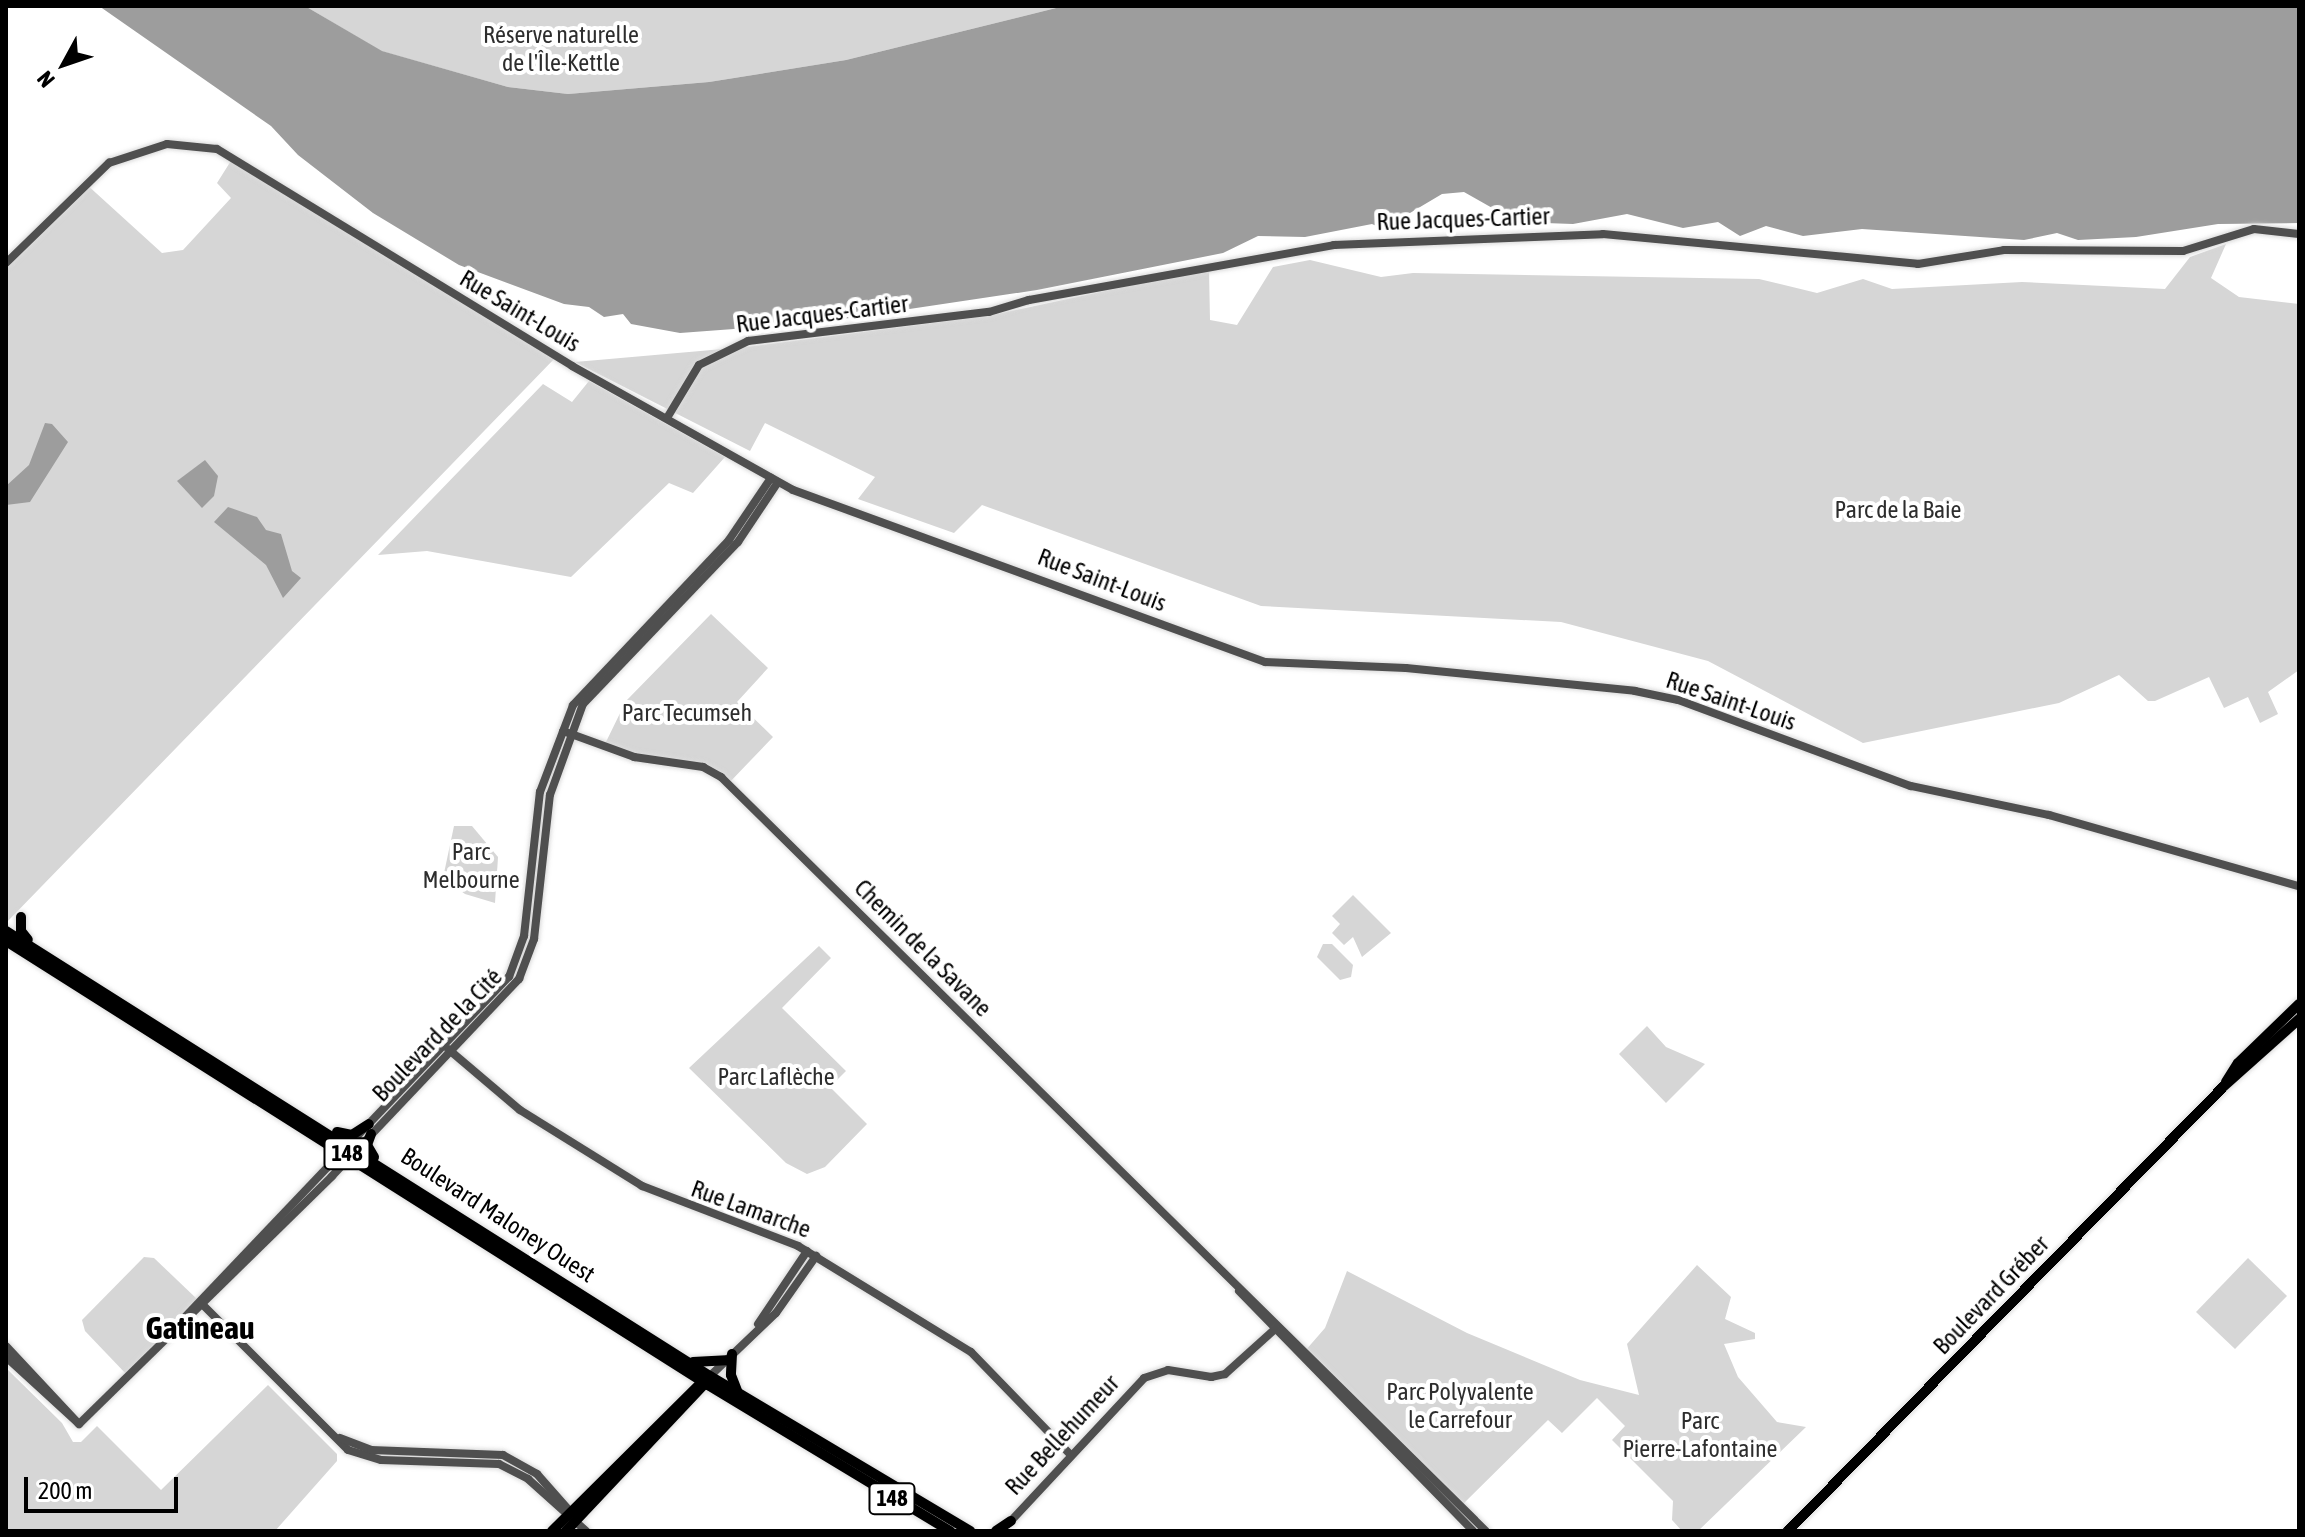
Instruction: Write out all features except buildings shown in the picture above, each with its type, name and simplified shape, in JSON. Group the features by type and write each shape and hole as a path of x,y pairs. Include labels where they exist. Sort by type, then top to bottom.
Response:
{"main road":[{"path":"21,917 22,935 45,954"},
{"name":"Boulevard Maloney Ouest","path":"6,931 311,1119 350,1150 381,1164 706,1381 838,1460 970,1531"},
{"name":"Boulevard Maloney Ouest","path":"6,941 350,1150 686,1366"},
{"name":"Boulevard Gréber","path":"2223,1087 2238,1063 2299,1004"},
{"name":"Boulevard Gréber","path":"1788,1531 2223,1087 2299,1019"},
{"path":"311,1119 348,1136 370,1129 369,1151 381,1164"},
{"path":"689,1393 686,1366 707,1365 729,1357 731,1375 738,1393"},
{"path":"566,1531 571,1516 689,1393 706,1381"},
{"path":"552,1531 571,1516 706,1381"},
{"name":"Boulevard Maloney Ouest","path":"706,1381 738,1393 950,1531"}],"street":[{"name":"Rue Saint-Louis","path":"6,263 109,163 167,144 217,149 572,366 774,480 1265,662 1406,668 1635,691 1678,700 1911,786 2007,805 2299,886"},
{"name":"Rue Jacques-Cartier","path":"667,418 699,365 748,341 989,312 1044,297 1325,246 1603,234 1918,264 2004,250 2183,251 2254,229 2299,234"},
{"name":"Boulevard de la Cité","path":"79,1424 448,1049 511,990 526,965 538,917 550,795 567,733 590,695 714,563 774,480"},
{"name":"Chemin de la Savane","path":"567,733 634,757 703,767 721,777 1215,1264 1473,1531"},
{"name":"Rue Lamarche","path":"448,1049 520,1110 642,1186 812,1253 977,1356 1070,1454"},
{"path":"706,1381 776,1313 812,1253"},
{"path":"200,1302 355,1454 494,1457 530,1468 586,1531"},
{"name":"Chemin de la Savane","path":"1277,1327 1486,1531"},
{"name":"Rue Bellehumeur","path":"1004,1528 1144,1378 1168,1370 1211,1377 1225,1374 1277,1327"},
{"path":"6,1346 79,1424"},
{"path":"6,1357 79,1424"}],"green space":[{"name":"Réserve naturelle de l'Île-Kettle","path":"305,6 1064,6 846,60 709,82 568,94 508,87 381,51"},
{"path":"234,156 556,357 6,923 6,263 85,183 162,253 183,250 231,198 217,183"},
{"name":"Parc de la Baie","path":"2226,244 2211,278 2239,297 2299,304 2299,670 2268,692 2278,714 2260,723 2248,697 2224,708 2209,677 2155,701 2148,701 2119,675 2059,703 1863,743 1708,661 1561,622 1261,606 982,505 954,533 858,499 875,477 765,423 750,451 575,362 746,347 988,316 1209,269 1210,320 1237,325 1273,267 1310,260 1381,277 1413,273 1759,279 1817,293 1863,279 1892,289 2022,282 2165,289 2190,257"},
{"path":"589,381 725,457 693,493 669,483 571,577 427,551 378,555 543,384 572,402"},
{"name":"Parc Tecumseh","path":"711,614 768,668 737,702 773,737 728,784 714,772 604,746 626,701"},
{"name":"Parc Melbourne","path":"454,826 472,826 498,857 495,903 465,894 443,878"},
{"path":"1353,895 1391,933 1362,957 1353,937 1344,945 1332,933 1340,924 1332,916"},
{"path":"1323,944 1332,944 1353,965 1351,977 1340,980 1317,957"},
{"name":"Parc Laflèche","path":"819,946 831,958 782,1008 846,1071 830,1087 867,1124 825,1167 807,1174 786,1163 689,1068"},
{"path":"1647,1026 1666,1047 1705,1064 1666,1103 1619,1054"},
{"path":"144,1257 154,1258 197,1299 128,1376 85,1331 82,1320"},
{"path":"2248,1258 2287,1296 2235,1349 2196,1312"},
{"path":"1697,1265 1731,1297 1725,1319 1755,1333 1755,1339 1724,1344 1738,1377 1777,1422 1806,1427 1698,1531 1682,1531 1672,1520 1673,1501 1612,1440 1625,1426 1597,1398 1562,1433 1548,1420 1461,1506 1305,1351 1325,1328 1347,1271 1467,1333 1580,1380 1639,1395 1627,1344"},
{"path":"6,1368 62,1423 73,1442 81,1442 97,1426 161,1490 268,1385 337,1454 337,1461 275,1531 6,1531"}],"shaded area":[{"path":"99,6 305,6 382,51 508,87 568,94 709,82 846,60 1064,6 2299,6 2299,223 2218,224 2136,237 2078,240 2057,233 2024,240 1862,229 1803,236 1766,226 1740,236 1718,222 1683,228 1627,214 1573,224 1517,222 1464,192 1442,194 1383,229 1372,224 1305,237 1258,236 1223,253 1037,290 816,323 680,333 631,324 623,314 604,317 589,307 564,304 459,265 373,213 298,155 271,126"},
{"path":"45,423 52,424 68,442 30,502 6,505 6,486 29,465"},
{"path":"205,460 218,476 214,496 202,508 177,481"},
{"path":"228,507 257,517 266,530 281,534 292,571 301,578 283,598 266,565 214,522"}],"district":[{"name":"Gatineau","path":"200,1328"}],"park label":[{"name":"Parc Polyvalente le Carrefour","path":"1460,1406"},
{"name":"Parc Pierre-Lafontaine","path":"1700,1435"}]}
